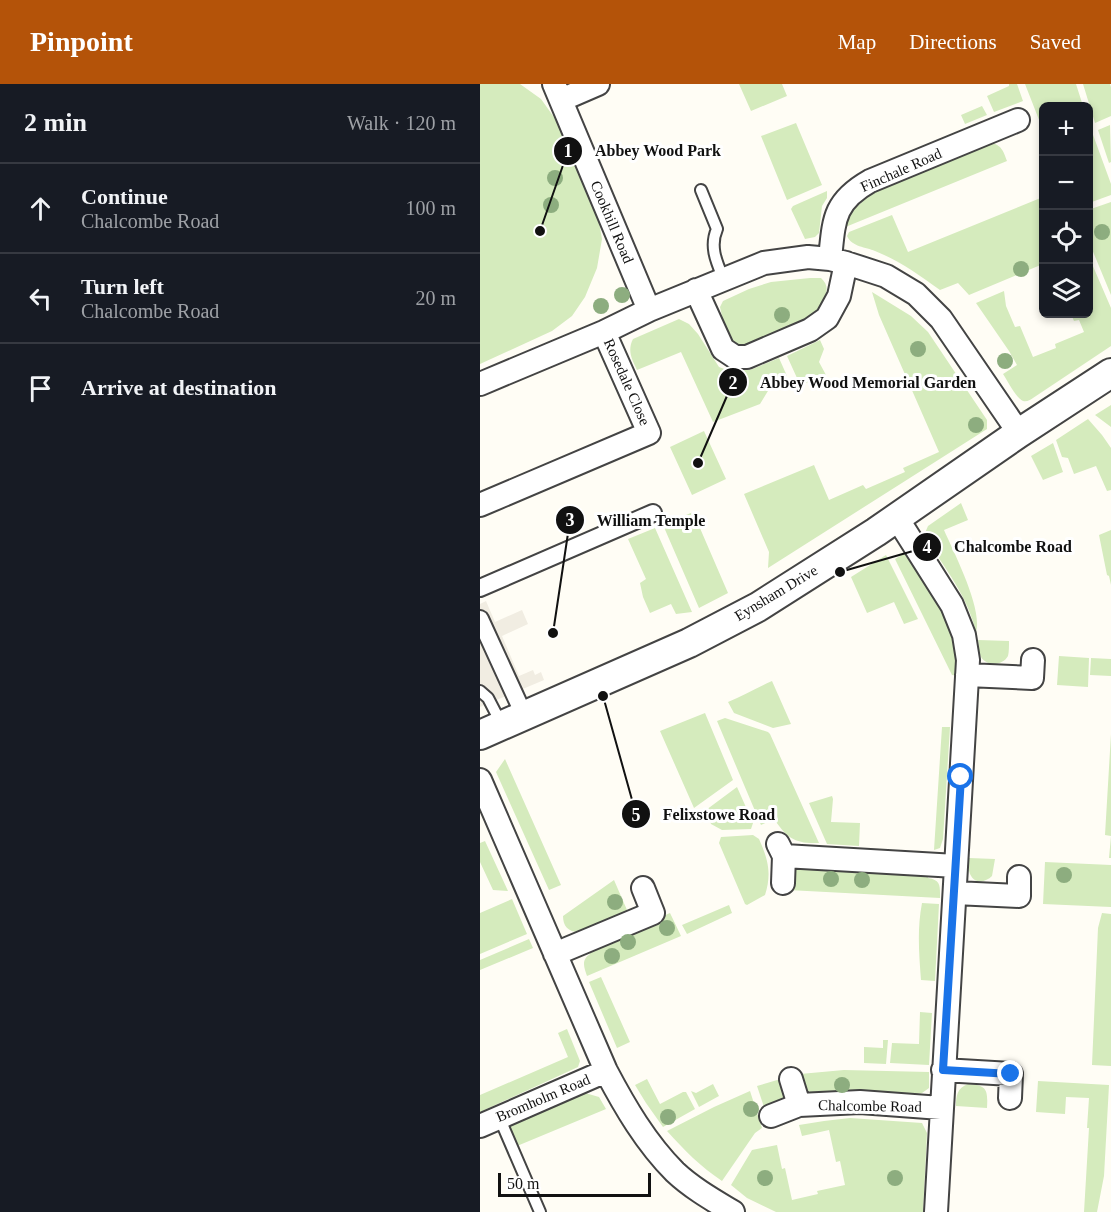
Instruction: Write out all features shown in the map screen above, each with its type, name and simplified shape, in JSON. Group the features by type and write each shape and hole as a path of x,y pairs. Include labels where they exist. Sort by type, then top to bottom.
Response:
{"street":[{"name":"Cookhill Road","path":"598,84 557,92 649,310"},
{"name":"Finchale Road","path":"696,290 723,349 735,357 747,357 810,330 827,318 839,296 836,218 850,194 870,181 1017,120"},
{"path":"480,384 604,332 649,310 764,263 808,257 838,261 886,276 916,294 941,320 1019,433"},
{"name":"Rosedale Close","path":"480,506 650,433 604,332"},
{"name":"Eynsham Drive","path":"502,725 689,643 750,611 897,518 1019,433 1111,373"},
{"path":"480,588 653,513"},
{"name":"Chalcombe Road","path":"897,518 952,605 964,635 968,660 936,1212"},
{"path":"481,624 502,725"},
{"path":"967,675 1032,678 1033,660"},
{"path":"480,780 606,1071 623,1103 676,1173 733,1212"},
{"path":"783,883 781,850 956,866"},
{"path":"955,892 1019,896 1019,877"},
{"path":"555,954 653,913 643,888"},
{"path":"943,1070 1011,1074 1010,1098"},
{"name":"Bromholm Road","path":"490,1121 606,1071"},
{"name":"Chalcombe Road","path":"791,1079 798,1105"},
{"name":"Chalcombe Road","path":"771,1116 798,1105 860,1102 941,1108"}],"lane":[{"path":"701,190 717,229 713,251 724,280"},
{"path":"480,691 488,698 502,725"},
{"path":"490,1121 540,1212"}],"green space":[{"path":"480,84 520,84 541,99 556,120 599,222 602,239 597,268 585,297 572,316 552,331 480,364"},
{"path":"739,84 782,84 787,96 751,111"},
{"path":"1009,84 1017,84 1023,101 994,112 987,96"},
{"path":"1025,84 1076,84 1082,102 1039,102 1039,120"},
{"path":"1083,84 1110,84 1111,116 1095,123 1093,102 1089,102"},
{"path":"982,106 987,115 965,124 961,115"},
{"path":"796,123 822,185 787,200 761,136"},
{"path":"1110,125 1111,162 1109,163 1098,130"},
{"path":"1093,135 1111,184 1111,195 1093,202"},
{"path":"990,142 1002,149 1007,161 843,228 849,214 874,191"},
{"path":"827,191 827,198 822,206 819,233 815,237 805,239 791,209"},
{"path":"1039,199 1039,266 969,295 958,283 940,290 901,264 875,251 856,245 847,236 849,232 892,215 908,252"},
{"path":"1111,202 1111,295 1093,252 1093,208"},
{"path":"1093,266 1111,308 1111,346 1032,399 1023,401 1003,374 1017,365 976,303 1004,291 1006,306 1015,327 1020,326 1033,357 1056,348 1055,344 1084,332 1079,320 1074,321 1073,318 1093,318"},
{"path":"821,278 826,286 825,296 831,297 815,319 746,350 734,347 720,323 723,320 720,307 723,301 771,282"},
{"path":"872,292 911,316 928,332 987,420 987,429 768,568 769,552 744,494 814,465 829,500 863,485 866,489 905,472 903,468 939,452 879,315"},
{"path":"679,319 689,324 698,334 719,367 727,370 750,370 779,358 787,376 774,381 760,404 713,422 681,352 637,370 632,359 630,347 633,339"},
{"path":"820,340 824,349 819,362 826,375 804,384 800,378 797,378 787,356"},
{"path":"1111,405 1111,427 1095,415"},
{"path":"1088,419 1111,448 1111,490 1107,491 1096,466 1074,474 1068,458 1062,457 1056,440"},
{"path":"704,431 726,479 692,495 670,447"},
{"path":"1053,443 1063,472 1043,480 1031,456"},
{"path":"961,503 968,520 944,530 972,596 977,622 976,632 962,595 926,539 925,533 928,526"},
{"path":"693,512 728,593 699,608 663,525"},
{"path":"655,528 692,612 676,614 671,604 650,613 640,583 646,579 628,539"},
{"path":"1111,530 1111,585 1099,535"},
{"path":"908,551 949,620 958,652 958,676 952,675 895,559"},
{"path":"886,555 918,619 904,624 894,602 867,613 851,577"},
{"path":"978,640 1009,641 1008,656 998,663 985,661 980,655"},
{"path":"1059,656 1089,658 1088,687 1057,685"},
{"path":"1091,658 1111,659 1111,676 1090,675"},
{"path":"772,681 791,724 773,728 734,713 728,702"},
{"path":"705,713 733,780 694,808 660,731"},
{"path":"725,718 770,734 819,843 798,841 792,838 774,819 761,825 717,721"},
{"path":"942,727 950,727 943,839 940,848 934,850"},
{"path":"1111,734 1111,836 1105,835"},
{"path":"505,759 561,885 549,890 496,772"},
{"path":"737,787 753,823 751,829 722,830 711,824 706,810"},
{"path":"832,796 831,822 860,823 859,846 827,844 809,803"},
{"path":"753,835 759,839 765,853 768,880 765,895 747,905 719,843 721,837"},
{"path":"485,841 508,891 493,890 480,862 480,843"},
{"path":"969,858 995,859 992,876 984,881 975,880 969,872"},
{"path":"1045,862 1111,865 1111,907 1043,904"},
{"path":"802,866 928,872 928,878 939,884 940,898 788,890 795,869"},
{"path":"614,880 627,910 626,917 581,935 567,928 563,916"},
{"path":"512,899 527,934 480,954 480,913"},
{"path":"922,903 939,904 935,981 921,980 919,932"},
{"path":"729,905 732,913 687,934 682,925"},
{"path":"670,913 681,936 587,976 584,964 590,954 590,948"},
{"path":"1102,913 1111,914 1111,1066 1092,1065 1098,928"},
{"path":"529,939 533,948 480,970 480,960"},
{"path":"601,977 630,1042 617,1048 589,982"},
{"path":"920,1012 932,1013 929,1065 890,1063 892,1043 919,1044"},
{"path":"567,1029 580,1061 578,1067 480,1112 480,1095 568,1057 558,1033"},
{"path":"883,1040 888,1040 886,1064 864,1063 864,1047 883,1048"},
{"path":"844,1070 929,1072 929,1088 916,1094 915,1097 818,1095 805,1088 800,1074"},
{"path":"784,1078 787,1090 784,1100 765,1110 757,1086"},
{"path":"647,1079 660,1104 686,1092 695,1109 663,1127 635,1085"},
{"path":"1038,1081 1109,1085 1104,1176 1097,1212 1084,1212 1089,1098 1066,1097 1065,1114 1036,1112"},
{"path":"713,1084 719,1096 699,1107 691,1091 696,1093"},
{"path":"968,1084 983,1087 987,1097 987,1108 956,1106 958,1093"},
{"path":"750,1091 762,1128 755,1133 722,1181 693,1158 667,1131"},
{"path":"585,1093 599,1097 606,1109 517,1146 509,1126"},
{"path":"850,1118 922,1123 927,1133 923,1212 776,1212 747,1198 731,1185 752,1150 777,1145 792,1200 818,1194 817,1191 845,1185 840,1161 836,1162 829,1130 802,1136 799,1125"}],"shaded area":[{"path":"486,601 495,622 522,610 528,624 502,636 519,676 533,670 535,675 541,672 544,680 480,707 480,604"}],"place":[{"name":"Abbey Wood Park","path":"540,231"},
{"name":"Abbey Wood Memorial Garden","path":"698,463"},
{"name":"Chalcombe Road","path":"840,572"},
{"name":"William Temple","path":"553,633"},
{"name":"Felixstowe Road","path":"603,696"}],"route":[{"path":"961,777 943,1070 1011,1074"}]}
